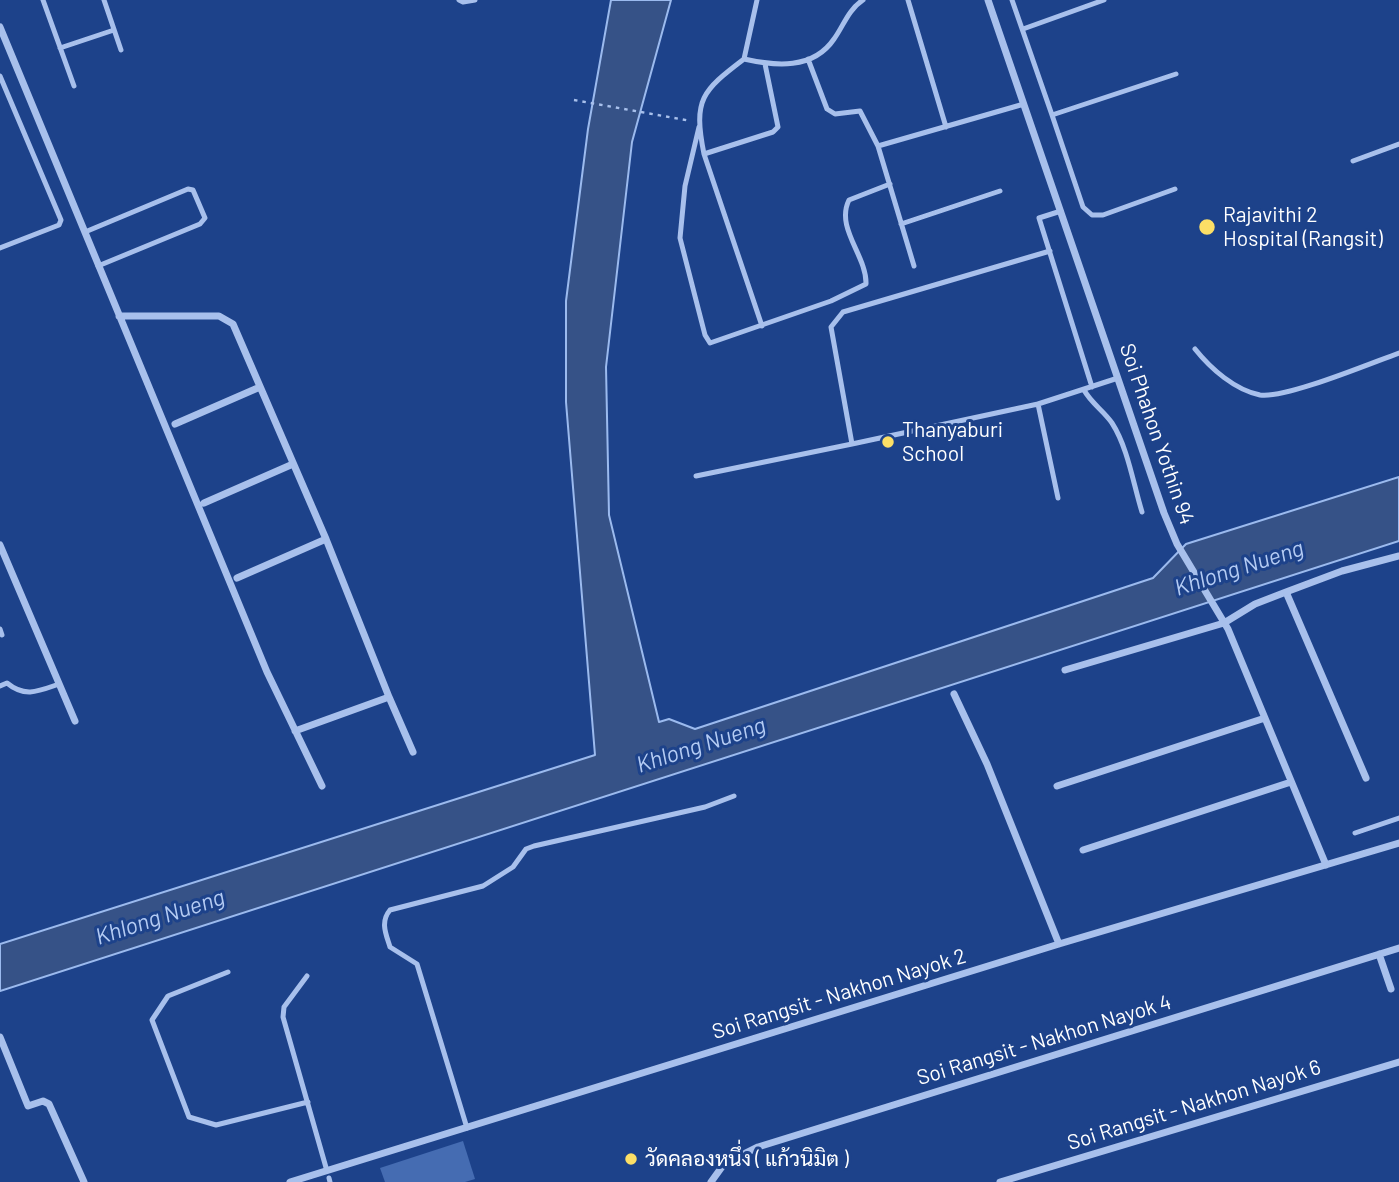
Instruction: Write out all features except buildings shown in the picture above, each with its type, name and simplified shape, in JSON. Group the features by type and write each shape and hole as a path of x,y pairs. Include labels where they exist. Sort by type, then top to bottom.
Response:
{"street":[{"name":"Soi Phahon Yothin 94","path":"988,0 1177,544 1222,619 1326,865"},
{"path":"0,27 295,732 322,786"},
{"path":"119,316 226,319 233,324 326,539 412,751"},
{"path":"175,424 260,387"},
{"path":"204,502 293,464"},
{"path":"237,578 326,539"},
{"path":"0,545 75,721"},
{"path":"1065,670 1222,619 1342,571 1399,556"},
{"path":"1286,592 1366,778"},
{"path":"954,694 987,764 1059,944"},
{"path":"295,732 389,697"},
{"path":"1057,786 1265,718"},
{"path":"1083,850 1291,782"},
{"name":"Soi Rangsit - Nakhon Nayok 2","path":"290,1182 328,1177 467,1128 1059,944 1399,843"},
{"name":"Soi Rangsit - Nakhon Nayok 4","path":"711,1182 724,1164 758,1147 1399,948"},
{"path":"1379,954 1391,989"},
{"path":"0,1037 28,1106 43,1101 49,1104 84,1182"},
{"name":"Soi Rangsit - Nakhon Nayok 6","path":"1000,1182 1399,1062"}],"lane":[{"path":"43,0 74,86"},
{"path":"104,0 121,50"},
{"path":"459,0 475,0"},
{"path":"757,0 744,59 712,82 705,95 685,186 680,238 705,335 710,343 831,301 866,284 847,227 845,208 849,200 890,184"},
{"path":"744,59 779,66 808,59 828,46 854,6 863,0"},
{"path":"908,0 946,127"},
{"path":"1013,0 1083,207 1092,215 1103,215 1175,189"},
{"path":"1023,29 1104,0"},
{"path":"60,48 114,30"},
{"path":"808,59 827,109 835,114 860,111 878,146 914,266"},
{"path":"704,154 774,132 778,127 765,64"},
{"path":"1052,115 1176,74"},
{"path":"0,76 61,220 59,225 0,248"},
{"path":"878,146 1024,104"},
{"path":"699,125 704,154 762,326"},
{"path":"1353,161 1399,144"},
{"path":"85,232 188,189 193,190 205,218 201,224 98,265"},
{"path":"901,224 1000,191"},
{"path":"1061,211 1039,218 1092,387"},
{"path":"852,444 831,327 835,318 843,312 1051,251"},
{"path":"1195,349 1208,365 1232,382 1261,395 1274,395 1399,353"},
{"path":"696,476 1038,404 1118,378"},
{"path":"1084,390 1092,404 1110,419 1118,435 1142,512"},
{"path":"1038,404 1058,498"},
{"path":"0,686 7,683 17,691 29,694 59,684"},
{"path":"467,1128 417,964 390,947 384,925 385,916 390,910 483,886 513,867 527,849 534,846 705,807 734,796"},
{"path":"1355,832 1399,818"},
{"path":"228,972 168,996 152,1020 189,1117 216,1125 308,1102"},
{"path":"307,976 284,1007 283,1017 328,1177"}],"path":[{"path":"574,100 699,125"}],"water":[{"name":"Khlong Nueng","path":"611,0 671,0 632,142 606,367 609,515 659,722 669,719 695,729 1153,578 1186,544 1399,477 1399,541 0,991 0,944 595,755 566,402 566,301 588,129"}],"place":[{"name":"Rajavithi 2 Hospital (Rangsit)","path":"1207,227"},
{"name":"Thanyaburi School","path":"888,442"},
{"name":"วัดคลองหนึ่ง ( แก้วนิมิต )","path":"631,1159"}]}
